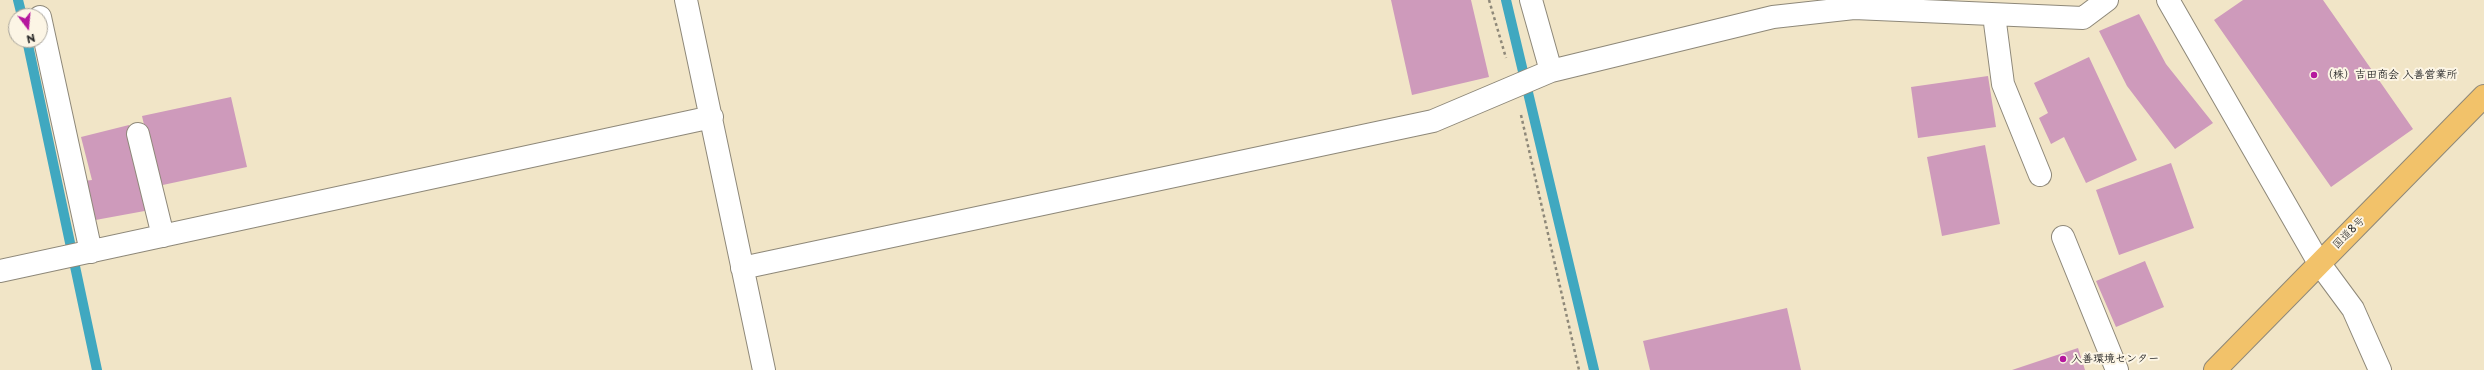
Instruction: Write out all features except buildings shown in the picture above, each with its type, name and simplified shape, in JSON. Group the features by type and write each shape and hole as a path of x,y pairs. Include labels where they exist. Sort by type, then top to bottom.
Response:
{"highway":[{"name":"国道8号","path":"2215,370 2484,96"}],"street":[{"path":"686,0 712,117 764,370"},
{"path":"1531,0 1551,71"},
{"path":"742,268 1433,121 1551,71 1774,17 1854,8 2083,18 2107,0"},
{"path":"2168,0 2319,263 2353,309 2380,370"},
{"path":"1994,15 2003,84 2040,175"},
{"path":"47,48 90,252"},
{"path":"0,271 712,117"},
{"path":"138,134 163,236"},
{"path":"2063,237 2117,370"}],"path":[{"path":"1489,0 1514,87 1579,370"}],"waterway":[{"path":"18,0 20,8"},
{"path":"1506,0 1594,370"},
{"path":"29,48 97,370"}],"place":[{"name":"（株）吉田商会 入善営業所","path":"2314,75"},
{"name":"入善環境センター","path":"2063,359"}]}
